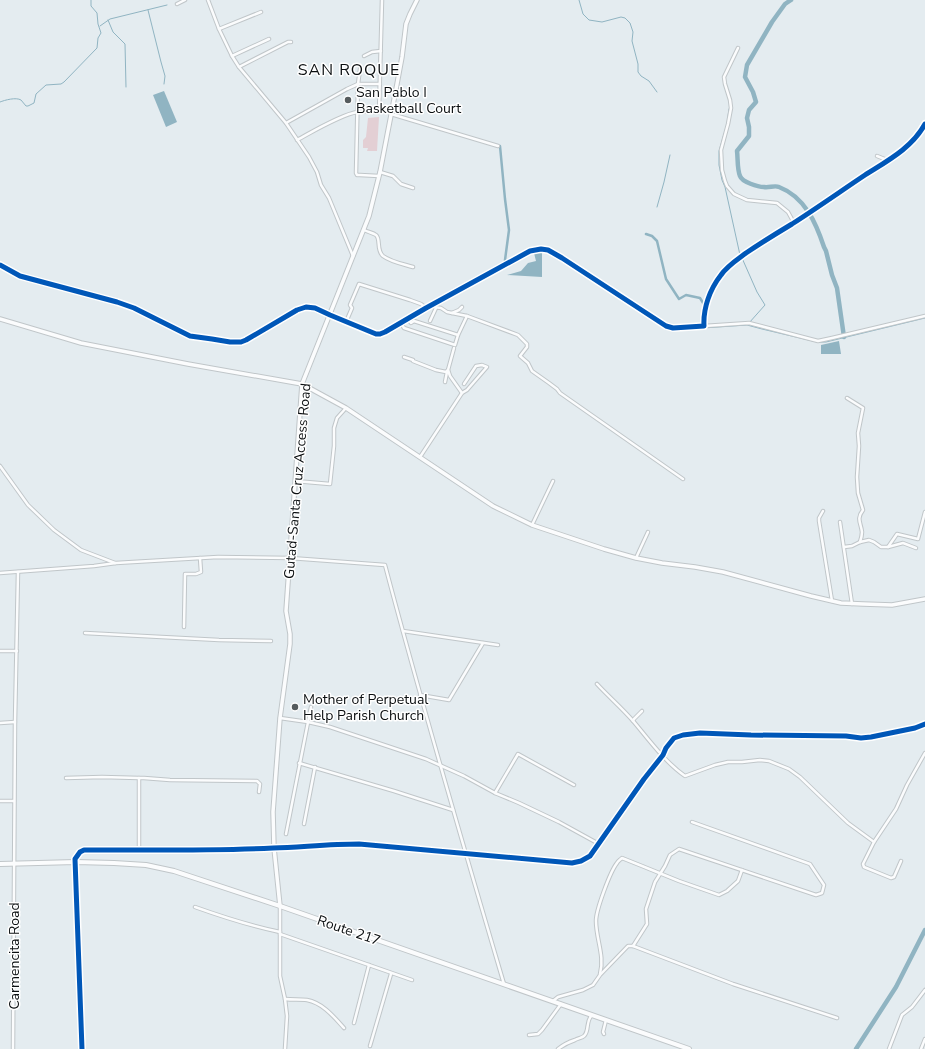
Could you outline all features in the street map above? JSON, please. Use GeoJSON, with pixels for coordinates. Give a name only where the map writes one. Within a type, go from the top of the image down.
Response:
{"type":"FeatureCollection","features":[{"type":"Feature","properties":{"kind":"main road","name":"Route 217"},"geometry":{"type":"LineString","coordinates":[[0,864],[76,862],[114,863],[146,865],[174,871],[280,906],[689,1049]]}},
{"type":"Feature","properties":{"kind":"street"},"geometry":{"type":"LineString","coordinates":[[177,4],[185,0]]}},
{"type":"Feature","properties":{"kind":"street"},"geometry":{"type":"LineString","coordinates":[[208,0],[219,29],[232,56],[286,123],[309,157],[317,172],[321,185],[329,198],[353,256]]}},
{"type":"Feature","properties":{"kind":"street"},"geometry":{"type":"LineString","coordinates":[[297,140],[349,114],[358,112],[379,112],[382,0]]}},
{"type":"Feature","properties":{"kind":"street","name":"Gutad-Santa Cruz Access Road"},"geometry":{"type":"LineString","coordinates":[[280,906],[274,848],[273,812],[280,718],[290,644],[286,610],[302,384],[369,216],[379,174],[402,57],[406,24],[417,0]]}},
{"type":"Feature","properties":{"kind":"street"},"geometry":{"type":"LineString","coordinates":[[219,29],[261,12]]}},
{"type":"Feature","properties":{"kind":"street"},"geometry":{"type":"LineString","coordinates":[[232,56],[269,39]]}},
{"type":"Feature","properties":{"kind":"street"},"geometry":{"type":"LineString","coordinates":[[240,67],[288,42],[291,42]]}},
{"type":"Feature","properties":{"kind":"street"},"geometry":{"type":"LineString","coordinates":[[738,48],[724,77],[731,108],[721,150],[722,170],[725,181],[727,186],[734,194],[747,200],[777,203],[788,212],[794,223]]}},
{"type":"Feature","properties":{"kind":"street"},"geometry":{"type":"LineString","coordinates":[[364,56],[372,52],[381,51]]}},
{"type":"Feature","properties":{"kind":"street"},"geometry":{"type":"LineString","coordinates":[[360,70],[358,84],[356,173],[357,175],[379,174],[393,176],[401,184],[413,188]]}},
{"type":"Feature","properties":{"kind":"street"},"geometry":{"type":"LineString","coordinates":[[286,123],[358,84],[380,84]]}},
{"type":"Feature","properties":{"kind":"street"},"geometry":{"type":"LineString","coordinates":[[391,114],[498,146]]}},
{"type":"Feature","properties":{"kind":"street"},"geometry":{"type":"LineString","coordinates":[[704,326],[706,303],[713,288],[722,273],[734,262],[910,145],[925,124]]}},
{"type":"Feature","properties":{"kind":"street"},"geometry":{"type":"LineString","coordinates":[[877,156],[887,161]]}},
{"type":"Feature","properties":{"kind":"street"},"geometry":{"type":"LineString","coordinates":[[364,230],[377,237],[382,255],[393,261],[413,267]]}},
{"type":"Feature","properties":{"kind":"street"},"geometry":{"type":"LineString","coordinates":[[0,265],[20,276],[134,308],[190,336],[230,342],[246,340],[297,310],[306,307],[315,308],[370,332],[380,334],[401,324],[426,308],[530,251],[541,249],[548,250],[562,258],[666,326],[673,328],[749,323],[818,341],[925,316]]}},
{"type":"Feature","properties":{"kind":"street"},"geometry":{"type":"LineString","coordinates":[[346,322],[352,308],[350,305],[359,284],[410,300],[421,304],[426,308]]}},
{"type":"Feature","properties":{"kind":"street"},"geometry":{"type":"LineString","coordinates":[[432,305],[447,312],[467,316],[518,335],[527,344],[527,347],[520,356],[528,363],[532,371],[557,389],[560,393],[683,479]]}},
{"type":"Feature","properties":{"kind":"street"},"geometry":{"type":"LineString","coordinates":[[452,313],[462,307]]}},
{"type":"Feature","properties":{"kind":"street"},"geometry":{"type":"LineString","coordinates":[[430,321],[436,308]]}},
{"type":"Feature","properties":{"kind":"street"},"geometry":{"type":"LineString","coordinates":[[401,324],[404,328],[455,345],[467,316]]}},
{"type":"Feature","properties":{"kind":"street"},"geometry":{"type":"LineString","coordinates":[[0,319],[80,342],[188,364],[302,384],[346,408],[493,506],[532,525],[604,549],[636,558],[723,572],[832,601],[852,604],[892,605],[925,599]]}},
{"type":"Feature","properties":{"kind":"street"},"geometry":{"type":"LineString","coordinates":[[408,319],[411,322],[414,321],[458,335]]}},
{"type":"Feature","properties":{"kind":"street"},"geometry":{"type":"LineString","coordinates":[[445,382],[454,348]]}},
{"type":"Feature","properties":{"kind":"street"},"geometry":{"type":"LineString","coordinates":[[404,358],[413,360],[436,370],[446,372],[448,370]]}},
{"type":"Feature","properties":{"kind":"street"},"geometry":{"type":"LineString","coordinates":[[420,457],[462,393],[480,377],[487,367],[482,365],[476,366],[464,384]]}},
{"type":"Feature","properties":{"kind":"street"},"geometry":{"type":"LineString","coordinates":[[448,370],[450,376],[462,393]]}},
{"type":"Feature","properties":{"kind":"street"},"geometry":{"type":"LineString","coordinates":[[847,398],[862,408],[858,433],[859,446],[857,471],[858,493],[863,510],[859,518],[862,534],[860,542]]}},
{"type":"Feature","properties":{"kind":"street"},"geometry":{"type":"LineString","coordinates":[[295,481],[330,484],[334,446],[334,428],[337,418],[346,408]]}},
{"type":"Feature","properties":{"kind":"street"},"geometry":{"type":"LineString","coordinates":[[0,466],[28,504],[54,530],[81,550],[116,563]]}},
{"type":"Feature","properties":{"kind":"street"},"geometry":{"type":"LineString","coordinates":[[532,525],[553,481]]}},
{"type":"Feature","properties":{"kind":"street"},"geometry":{"type":"LineString","coordinates":[[823,510],[819,521],[832,601]]}},
{"type":"Feature","properties":{"kind":"street"},"geometry":{"type":"LineString","coordinates":[[888,547],[897,534],[918,539],[925,512]]}},
{"type":"Feature","properties":{"kind":"street"},"geometry":{"type":"LineString","coordinates":[[840,522],[852,604]]}},
{"type":"Feature","properties":{"kind":"street"},"geometry":{"type":"LineString","coordinates":[[636,558],[648,532]]}},
{"type":"Feature","properties":{"kind":"street"},"geometry":{"type":"LineString","coordinates":[[844,547],[852,546],[860,542],[872,541],[882,547],[902,543],[916,548]]}},
{"type":"Feature","properties":{"kind":"street"},"geometry":{"type":"LineString","coordinates":[[184,627],[185,574],[196,574],[201,572],[200,558]]}},
{"type":"Feature","properties":{"kind":"street"},"geometry":{"type":"LineString","coordinates":[[0,573],[116,563],[200,558],[290,558],[385,565],[402,632],[465,854],[504,984]]}},
{"type":"Feature","properties":{"kind":"street","name":"Carmencita Road"},"geometry":{"type":"LineString","coordinates":[[13,1049],[14,801],[18,572]]}},
{"type":"Feature","properties":{"kind":"street"},"geometry":{"type":"LineString","coordinates":[[402,632],[498,645]]}},
{"type":"Feature","properties":{"kind":"street"},"geometry":{"type":"LineString","coordinates":[[85,633],[219,640],[271,641]]}},
{"type":"Feature","properties":{"kind":"street"},"geometry":{"type":"LineString","coordinates":[[420,695],[448,700],[484,643]]}},
{"type":"Feature","properties":{"kind":"street"},"geometry":{"type":"LineString","coordinates":[[0,651],[17,651]]}},
{"type":"Feature","properties":{"kind":"street"},"geometry":{"type":"LineString","coordinates":[[597,684],[633,721],[678,772],[685,776],[728,762],[760,760],[769,761],[789,769],[800,777],[848,823],[874,842]]}},
{"type":"Feature","properties":{"kind":"street"},"geometry":{"type":"LineString","coordinates":[[286,834],[311,707]]}},
{"type":"Feature","properties":{"kind":"street"},"geometry":{"type":"LineString","coordinates":[[633,721],[642,711]]}},
{"type":"Feature","properties":{"kind":"street"},"geometry":{"type":"LineString","coordinates":[[280,718],[308,722],[345,732],[426,759],[559,822],[599,844]]}},
{"type":"Feature","properties":{"kind":"street"},"geometry":{"type":"LineString","coordinates":[[0,723],[15,722]]}},
{"type":"Feature","properties":{"kind":"street"},"geometry":{"type":"LineString","coordinates":[[82,1049],[75,859],[80,852],[84,850],[206,850],[359,844],[572,863],[581,861],[590,856],[663,755],[666,748],[674,738],[683,734],[700,733],[846,736],[861,738],[886,735],[925,724]]}},
{"type":"Feature","properties":{"kind":"street"},"geometry":{"type":"LineString","coordinates":[[901,861],[894,877],[891,878],[864,867],[863,864],[874,842],[896,808],[925,753]]}},
{"type":"Feature","properties":{"kind":"street"},"geometry":{"type":"LineString","coordinates":[[495,793],[518,754],[574,785]]}},
{"type":"Feature","properties":{"kind":"street"},"geometry":{"type":"LineString","coordinates":[[299,763],[453,810]]}},
{"type":"Feature","properties":{"kind":"street"},"geometry":{"type":"LineString","coordinates":[[304,824],[315,767]]}},
{"type":"Feature","properties":{"kind":"street"},"geometry":{"type":"LineString","coordinates":[[66,778],[102,777],[170,780],[256,781],[260,784],[259,792]]}},
{"type":"Feature","properties":{"kind":"street"},"geometry":{"type":"LineString","coordinates":[[139,778],[139,850]]}},
{"type":"Feature","properties":{"kind":"street"},"geometry":{"type":"LineString","coordinates":[[0,801],[14,801]]}},
{"type":"Feature","properties":{"kind":"street"},"geometry":{"type":"LineString","coordinates":[[633,946],[647,924],[646,909],[654,882],[665,866],[670,855],[680,849],[816,896],[822,893],[824,885],[810,864],[692,822]]}},
{"type":"Feature","properties":{"kind":"street"},"geometry":{"type":"LineString","coordinates":[[603,970],[596,921],[600,900],[609,878],[617,863],[622,858],[680,882],[719,895],[727,891],[738,881],[742,870]]}},
{"type":"Feature","properties":{"kind":"street"},"geometry":{"type":"LineString","coordinates":[[280,906],[280,976],[287,1016],[285,1049]]}},
{"type":"Feature","properties":{"kind":"street"},"geometry":{"type":"LineString","coordinates":[[194,907],[280,933],[391,974],[412,980]]}},
{"type":"Feature","properties":{"kind":"street"},"geometry":{"type":"LineString","coordinates":[[552,1001],[558,997],[583,990],[593,985],[603,970],[628,946],[633,946],[733,984],[837,1018]]}},
{"type":"Feature","properties":{"kind":"street"},"geometry":{"type":"LineString","coordinates":[[354,1023],[369,965]]}},
{"type":"Feature","properties":{"kind":"street"},"geometry":{"type":"LineString","coordinates":[[370,1046],[391,974]]}},
{"type":"Feature","properties":{"kind":"street"},"geometry":{"type":"LineString","coordinates":[[889,1049],[902,1015],[912,1007],[925,990]]}},
{"type":"Feature","properties":{"kind":"street"},"geometry":{"type":"LineString","coordinates":[[285,999],[310,1000],[328,1011],[344,1028]]}},
{"type":"Feature","properties":{"kind":"street"},"geometry":{"type":"LineString","coordinates":[[529,1035],[538,1034],[561,1004]]}},
{"type":"Feature","properties":{"kind":"street"},"geometry":{"type":"LineString","coordinates":[[558,1049],[571,1041],[584,1036],[587,1022],[592,1015]]}},
{"type":"Feature","properties":{"kind":"street"},"geometry":{"type":"LineString","coordinates":[[604,1034],[603,1032],[606,1020]]}},
{"type":"Feature","properties":{"kind":"street"},"geometry":{"type":"LineString","coordinates":[[921,1049],[925,1039]]}},
{"type":"Feature","properties":{"kind":"shaded area"},"geometry":{"type":"Polygon","coordinates":[[[379,117],[377,151],[367,151],[368,148],[363,148],[363,140],[366,137],[368,118],[379,117]]]}},
{"type":"Feature","properties":{"kind":"water"},"geometry":{"type":"Polygon","coordinates":[[[164,91],[177,122],[166,127],[153,95],[164,91]]]}},
{"type":"Feature","properties":{"kind":"water"},"geometry":{"type":"Polygon","coordinates":[[[542,251],[542,277],[507,275],[521,271],[528,263],[536,261],[534,253],[542,251]]]}},
{"type":"Feature","properties":{"kind":"water"},"geometry":{"type":"Polygon","coordinates":[[[839,341],[841,354],[821,354],[821,345],[839,341]]]}},
{"type":"Feature","properties":{"kind":"waterway"},"geometry":{"type":"LineString","coordinates":[[0,102],[16,99],[21,100],[26,106],[34,103],[36,94],[46,85],[61,84],[64,82],[97,48],[98,38],[101,33],[97,13],[91,6],[91,0]]}},
{"type":"Feature","properties":{"kind":"waterway"},"geometry":{"type":"LineString","coordinates":[[579,0],[583,14],[589,20],[602,22],[621,17],[625,18],[630,23],[633,32],[632,41],[638,64],[638,72],[649,81],[657,92]]}},
{"type":"Feature","properties":{"kind":"waterway"},"geometry":{"type":"LineString","coordinates":[[791,0],[785,4],[772,22],[747,65],[745,77],[753,92],[756,102],[749,110],[747,118],[749,136],[737,151],[738,170],[741,178],[750,184],[761,187],[777,186],[788,191],[803,204],[813,220],[826,251],[837,288],[844,337]]}},
{"type":"Feature","properties":{"kind":"waterway"},"geometry":{"type":"LineString","coordinates":[[100,26],[110,19],[167,5]]}},
{"type":"Feature","properties":{"kind":"waterway"},"geometry":{"type":"LineString","coordinates":[[148,10],[165,76],[164,84]]}},
{"type":"Feature","properties":{"kind":"waterway"},"geometry":{"type":"LineString","coordinates":[[108,20],[113,32],[125,44],[126,87]]}},
{"type":"Feature","properties":{"kind":"waterway"},"geometry":{"type":"LineString","coordinates":[[729,109],[727,124],[719,151],[719,165],[740,255]]}},
{"type":"Feature","properties":{"kind":"waterway"},"geometry":{"type":"LineString","coordinates":[[500,146],[509,230],[505,260],[506,263],[512,260],[513,263]]}},
{"type":"Feature","properties":{"kind":"waterway"},"geometry":{"type":"LineString","coordinates":[[657,207],[670,155]]}},
{"type":"Feature","properties":{"kind":"waterway"},"geometry":{"type":"LineString","coordinates":[[646,234],[652,236],[657,241],[666,279],[679,299],[686,295],[700,298],[705,306]]}},
{"type":"Feature","properties":{"kind":"waterway"},"geometry":{"type":"LineString","coordinates":[[434,306],[530,254],[542,251],[559,258],[666,327],[674,330],[747,325],[817,342],[826,342],[925,318]]}},
{"type":"Feature","properties":{"kind":"waterway"},"geometry":{"type":"LineString","coordinates":[[742,258],[757,292],[765,305],[749,323]]}},
{"type":"Feature","properties":{"kind":"waterway"},"geometry":{"type":"LineString","coordinates":[[0,267],[17,276]]}},
{"type":"Feature","properties":{"kind":"waterway"},"geometry":{"type":"LineString","coordinates":[[84,294],[129,309],[192,339],[231,345],[244,343],[300,311],[310,309],[328,317]]}},
{"type":"Feature","properties":{"kind":"waterway"},"geometry":{"type":"LineString","coordinates":[[411,319],[432,307]]}},
{"type":"Feature","properties":{"kind":"waterway"},"geometry":{"type":"LineString","coordinates":[[331,318],[376,335],[386,334],[401,325]]}},
{"type":"Feature","properties":{"kind":"waterway"},"geometry":{"type":"LineString","coordinates":[[403,324],[408,321]]}},
{"type":"Feature","properties":{"kind":"waterway"},"geometry":{"type":"LineString","coordinates":[[856,1049],[896,987],[925,930]]}},
{"type":"Feature","properties":{"kind":"cycle path"},"geometry":{"type":"LineString","coordinates":[[0,265],[20,276],[134,308],[190,336],[230,342],[241,342],[297,310],[306,307],[315,308],[376,334],[380,334],[530,251],[541,249],[548,250],[562,258],[666,326],[673,328],[704,326],[706,306],[711,293],[717,280],[729,266],[746,253],[890,159],[906,147],[920,133],[925,124]]}},
{"type":"Feature","properties":{"kind":"cycle path"},"geometry":{"type":"LineString","coordinates":[[82,1049],[75,859],[80,852],[84,850],[226,850],[359,844],[572,863],[581,861],[590,856],[674,738],[683,735],[700,733],[846,736],[861,738],[915,728],[925,724]]}},
{"type":"Feature","properties":{"kind":"place","name":"San Pablo I Basketball Court"},"geometry":{"type":"Point","coordinates":[348,100]}},
{"type":"Feature","properties":{"kind":"place","name":"Mother of Perpetual Help Parish Church"},"geometry":{"type":"Point","coordinates":[295,707]}},
{"type":"Feature","properties":{"kind":"district","name":"SAN ROQUE"},"geometry":{"type":"Point","coordinates":[349,69]}}]}
